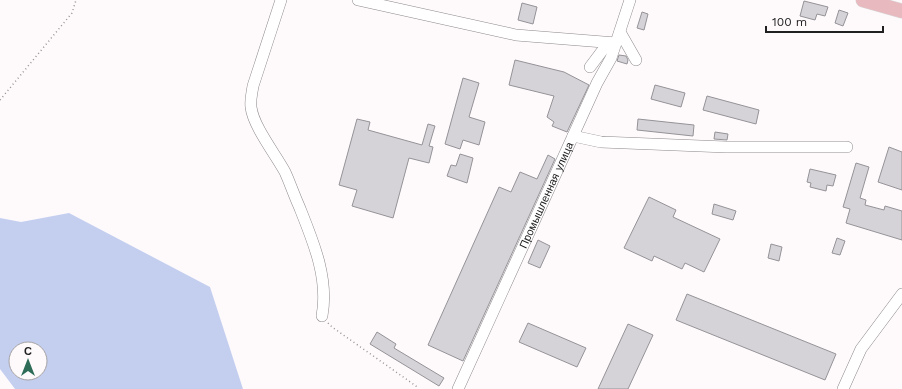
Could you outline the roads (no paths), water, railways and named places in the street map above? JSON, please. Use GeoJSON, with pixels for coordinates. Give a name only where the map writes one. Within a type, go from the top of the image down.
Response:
{"type":"FeatureCollection","features":[{"type":"Feature","properties":{"kind":"main road"},"geometry":{"type":"LineString","coordinates":[[865,0],[902,11]]}},
{"type":"Feature","properties":{"kind":"street"},"geometry":{"type":"LineString","coordinates":[[281,0],[253,86],[251,108],[255,121],[285,173],[312,239],[321,270],[324,302],[322,316]]}},
{"type":"Feature","properties":{"kind":"street"},"geometry":{"type":"LineString","coordinates":[[358,0],[482,31],[612,43]]}},
{"type":"Feature","properties":{"kind":"street","name":"Промышленная улица"},"geometry":{"type":"LineString","coordinates":[[458,389],[597,84],[611,58],[612,43],[620,32],[630,0]]}},
{"type":"Feature","properties":{"kind":"street"},"geometry":{"type":"LineString","coordinates":[[620,32],[636,60]]}},
{"type":"Feature","properties":{"kind":"street"},"geometry":{"type":"LineString","coordinates":[[590,66],[612,43]]}},
{"type":"Feature","properties":{"kind":"street"},"geometry":{"type":"LineString","coordinates":[[573,136],[601,142],[726,147],[847,147]]}},
{"type":"Feature","properties":{"kind":"street"},"geometry":{"type":"LineString","coordinates":[[843,389],[864,351],[902,294]]}},
{"type":"Feature","properties":{"kind":"water"},"geometry":{"type":"Polygon","coordinates":[[[69,213],[210,287],[243,389],[15,389],[9,381],[48,381],[48,341],[8,341],[8,380],[0,369],[0,218],[21,222],[69,213]]]}}]}
